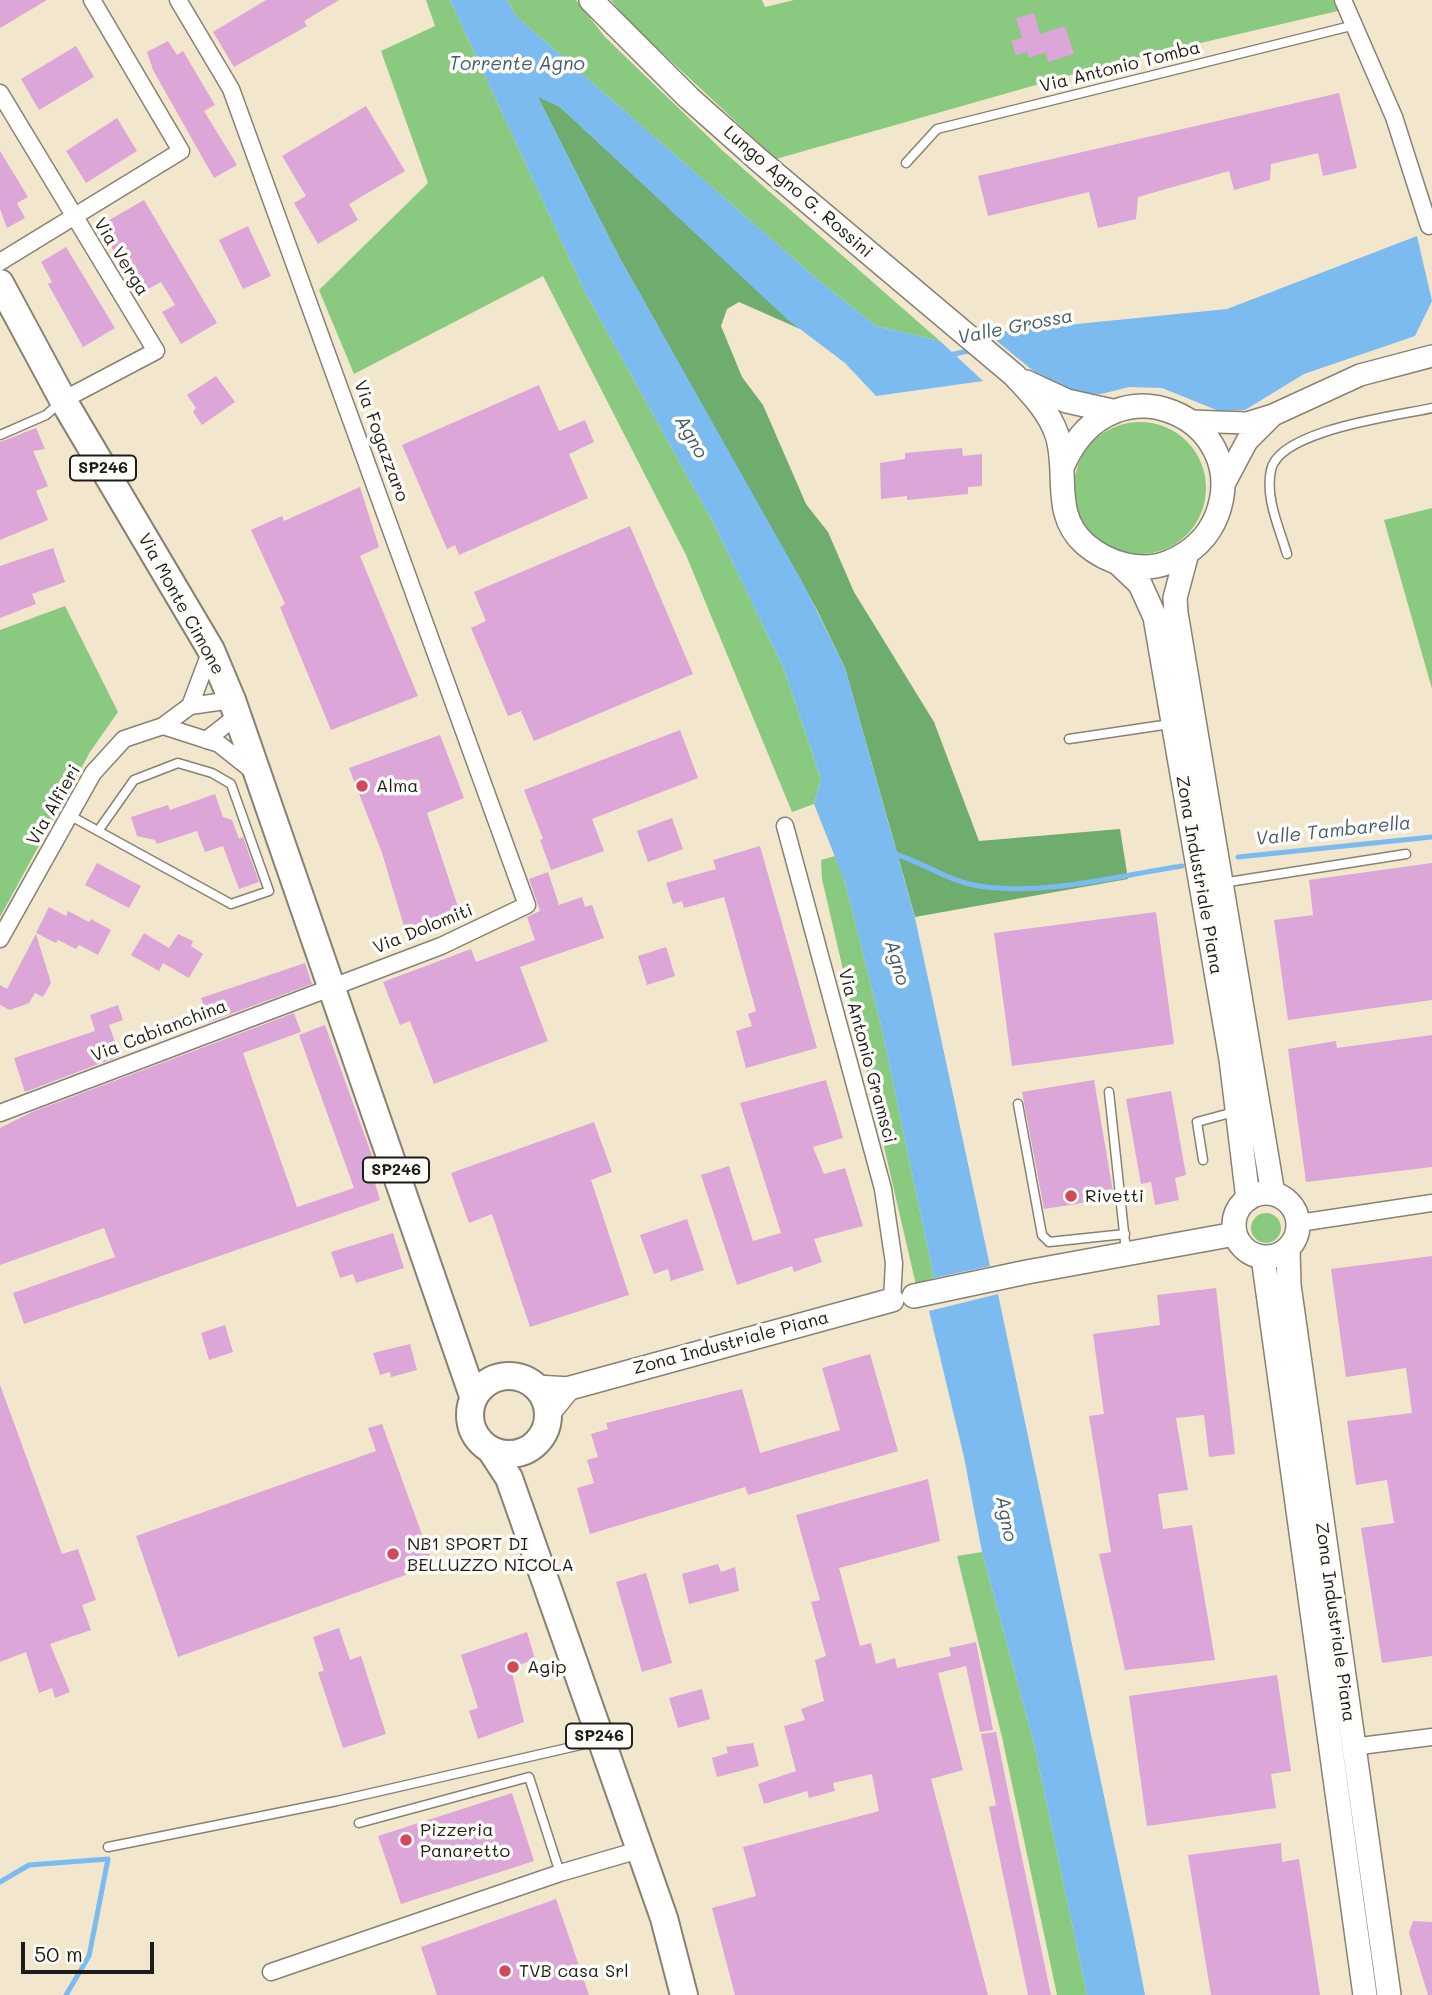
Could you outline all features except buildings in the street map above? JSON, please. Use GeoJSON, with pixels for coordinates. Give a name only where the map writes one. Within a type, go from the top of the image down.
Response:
{"type":"FeatureCollection","features":[{"type":"Feature","properties":{"kind":"main road","name":"Lungo Agno G. Rossini"},"geometry":{"type":"LineString","coordinates":[[591,0],[699,107],[1014,375]]}},
{"type":"Feature","properties":{"kind":"main road","name":"Via Monte Cimone"},"geometry":{"type":"LineString","coordinates":[[0,283],[64,400],[211,650],[235,708],[332,985]]}},
{"type":"Feature","properties":{"kind":"main road"},"geometry":{"type":"LineString","coordinates":[[1014,375],[1067,401],[1112,411]]}},
{"type":"Feature","properties":{"kind":"main road"},"geometry":{"type":"LineString","coordinates":[[1014,375],[1050,419],[1064,463]]}},
{"type":"Feature","properties":{"kind":"main road","name":"Zona Industriale Piana"},"geometry":{"type":"LineString","coordinates":[[1119,564],[1142,567],[1166,564],[1187,553],[1202,540],[1213,524],[1220,505],[1223,486],[1213,449],[1189,421],[1172,411],[1152,406],[1132,406],[1112,411],[1091,423],[1074,441],[1064,463],[1061,495],[1070,525],[1091,549],[1119,564],[1140,584],[1150,601],[1173,723],[1237,1112],[1248,1199],[1236,1216],[1235,1234]]}},
{"type":"Feature","properties":{"kind":"main road","name":"Zona Industriale Piana"},"geometry":{"type":"LineString","coordinates":[[1187,553],[1175,598],[1176,613],[1273,1194]]}},
{"type":"Feature","properties":{"kind":"main road","name":"SP246"},"geometry":{"type":"LineString","coordinates":[[332,985],[460,1355]]}},
{"type":"Feature","properties":{"kind":"main road"},"geometry":{"type":"LineString","coordinates":[[1248,1199],[1273,1194],[1292,1205],[1299,1223]]}},
{"type":"Feature","properties":{"kind":"main road","name":"Zona Industriale Piana"},"geometry":{"type":"LineString","coordinates":[[1299,1223],[1298,1234],[1288,1249],[1289,1285],[1389,1995]]}},
{"type":"Feature","properties":{"kind":"main road"},"geometry":{"type":"LineString","coordinates":[[1126,1244],[1235,1234],[1247,1251],[1262,1257],[1272,1257],[1288,1249]]}},
{"type":"Feature","properties":{"kind":"main road","name":"Zona Industriale Piana"},"geometry":{"type":"LineString","coordinates":[[570,1388],[903,1298],[1027,1272],[1126,1244]]}},
{"type":"Feature","properties":{"kind":"main road","name":"Zona Industriale Piana"},"geometry":{"type":"LineString","coordinates":[[1262,1257],[1365,1995]]}},
{"type":"Feature","properties":{"kind":"main road"},"geometry":{"type":"LineString","coordinates":[[460,1355],[494,1378]]}},
{"type":"Feature","properties":{"kind":"main road"},"geometry":{"type":"LineString","coordinates":[[460,1355],[473,1396],[469,1416],[471,1426],[481,1443],[490,1449],[508,1454],[527,1450]]}},
{"type":"Feature","properties":{"kind":"main road"},"geometry":{"type":"LineString","coordinates":[[473,1396],[494,1378],[516,1376],[536,1386],[547,1404],[548,1415],[542,1435],[527,1450],[509,1478],[490,1449]]}},
{"type":"Feature","properties":{"kind":"main road","name":"SP246"},"geometry":{"type":"LineString","coordinates":[[509,1478],[664,1919],[684,1995]]}},
{"type":"Feature","properties":{"kind":"street"},"geometry":{"type":"LineString","coordinates":[[0,262],[181,150],[92,0]]}},
{"type":"Feature","properties":{"kind":"street","name":"Via Fogazzaro"},"geometry":{"type":"LineString","coordinates":[[178,0],[231,89],[527,905]]}},
{"type":"Feature","properties":{"kind":"street"},"geometry":{"type":"LineString","coordinates":[[1343,0],[1394,117],[1431,230]]}},
{"type":"Feature","properties":{"kind":"street","name":"Via Verga"},"geometry":{"type":"LineString","coordinates":[[0,93],[156,351],[64,400]]}},
{"type":"Feature","properties":{"kind":"street"},"geometry":{"type":"LineString","coordinates":[[1189,421],[1247,423],[1273,415],[1360,375],[1432,356]]}},
{"type":"Feature","properties":{"kind":"street"},"geometry":{"type":"LineString","coordinates":[[1223,486],[1247,441],[1273,415]]}},
{"type":"Feature","properties":{"kind":"street"},"geometry":{"type":"LineString","coordinates":[[211,650],[190,706],[235,708]]}},
{"type":"Feature","properties":{"kind":"street","name":"Via Alfieri"},"geometry":{"type":"LineString","coordinates":[[0,939],[93,773],[124,739],[163,726],[190,706]]}},
{"type":"Feature","properties":{"kind":"street"},"geometry":{"type":"LineString","coordinates":[[206,740],[235,708]]}},
{"type":"Feature","properties":{"kind":"street"},"geometry":{"type":"LineString","coordinates":[[163,726],[219,744],[248,765],[261,780]]}},
{"type":"Feature","properties":{"kind":"street","name":"Via Antonio Gramsci"},"geometry":{"type":"LineString","coordinates":[[785,826],[883,1189],[894,1263],[903,1298]]}},
{"type":"Feature","properties":{"kind":"street","name":"Via Dolomiti"},"geometry":{"type":"LineString","coordinates":[[332,985],[441,946],[527,905]]}},
{"type":"Feature","properties":{"kind":"street","name":"Via Cabianchina"},"geometry":{"type":"LineString","coordinates":[[0,1113],[332,985]]}},
{"type":"Feature","properties":{"kind":"street"},"geometry":{"type":"LineString","coordinates":[[1299,1223],[1432,1203]]}},
{"type":"Feature","properties":{"kind":"street"},"geometry":{"type":"LineString","coordinates":[[536,1386],[570,1388]]}},
{"type":"Feature","properties":{"kind":"street"},"geometry":{"type":"LineString","coordinates":[[548,1415],[570,1388]]}},
{"type":"Feature","properties":{"kind":"street"},"geometry":{"type":"LineString","coordinates":[[1352,1746],[1432,1737]]}},
{"type":"Feature","properties":{"kind":"street"},"geometry":{"type":"LineString","coordinates":[[271,1972],[560,1873],[639,1850]]}},
{"type":"Feature","properties":{"kind":"lane","name":"Via Antonio Tomba"},"geometry":{"type":"LineString","coordinates":[[906,163],[937,129],[1356,25]]}},
{"type":"Feature","properties":{"kind":"lane"},"geometry":{"type":"LineString","coordinates":[[0,435],[46,415],[64,400]]}},
{"type":"Feature","properties":{"kind":"lane"},"geometry":{"type":"LineString","coordinates":[[1287,554],[1269,494],[1271,467],[1282,450],[1309,436],[1432,408]]}},
{"type":"Feature","properties":{"kind":"lane"},"geometry":{"type":"LineString","coordinates":[[1069,739],[1173,723]]}},
{"type":"Feature","properties":{"kind":"lane"},"geometry":{"type":"LineString","coordinates":[[69,815],[231,904],[269,891],[231,784],[212,773],[178,764],[134,780],[99,831]]}},
{"type":"Feature","properties":{"kind":"lane"},"geometry":{"type":"LineString","coordinates":[[1220,883],[1406,854]]}},
{"type":"Feature","properties":{"kind":"lane"},"geometry":{"type":"LineString","coordinates":[[1018,1104],[1042,1235],[1049,1242],[1126,1244],[1109,1092]]}},
{"type":"Feature","properties":{"kind":"lane"},"geometry":{"type":"LineString","coordinates":[[1203,1160],[1197,1122],[1237,1112]]}},
{"type":"Feature","properties":{"kind":"lane"},"geometry":{"type":"LineString","coordinates":[[108,1847],[337,1801],[601,1740]]}},
{"type":"Feature","properties":{"kind":"lane"},"geometry":{"type":"LineString","coordinates":[[359,1823],[529,1777],[560,1873]]}},
{"type":"Feature","properties":{"kind":"green space"},"geometry":{"type":"Polygon","coordinates":[[[426,0],[450,0],[584,290],[714,524],[784,669],[821,779],[814,804],[792,812],[686,555],[543,276],[354,374],[319,290],[428,183],[381,51],[435,26],[426,0]]]}},
{"type":"Feature","properties":{"kind":"green space"},"geometry":{"type":"Polygon","coordinates":[[[507,0],[576,0],[605,37],[723,151],[940,341],[876,326],[817,279],[516,16],[507,0]]]}},
{"type":"Feature","properties":{"kind":"green space"},"geometry":{"type":"Polygon","coordinates":[[[611,0],[762,0],[765,7],[794,0],[1335,0],[1342,10],[1106,65],[776,159],[626,19],[611,0]]]}},
{"type":"Feature","properties":{"kind":"green space"},"geometry":{"type":"Polygon","coordinates":[[[537,96],[559,106],[800,329],[739,302],[727,309],[721,326],[742,377],[763,405],[806,504],[828,532],[854,592],[934,722],[979,841],[1120,829],[1128,879],[915,917],[845,668],[817,610],[618,255],[537,96]]]}},
{"type":"Feature","properties":{"kind":"green space"},"geometry":{"type":"Polygon","coordinates":[[[1140,422],[1165,427],[1186,442],[1201,463],[1206,488],[1201,513],[1186,534],[1165,549],[1140,554],[1115,549],[1094,534],[1079,513],[1074,488],[1079,463],[1094,442],[1115,427],[1140,422]]]}},
{"type":"Feature","properties":{"kind":"green space"},"geometry":{"type":"Polygon","coordinates":[[[1432,508],[1432,689],[1384,520],[1432,508]]]}},
{"type":"Feature","properties":{"kind":"green space"},"geometry":{"type":"Polygon","coordinates":[[[65,606],[118,712],[90,752],[0,917],[0,630],[65,606]]]}},
{"type":"Feature","properties":{"kind":"green space"},"geometry":{"type":"Polygon","coordinates":[[[835,856],[845,882],[881,1025],[934,1278],[916,1285],[822,879],[821,860],[835,856]]]}},
{"type":"Feature","properties":{"kind":"green space"},"geometry":{"type":"Polygon","coordinates":[[[1266,1213],[1272,1214],[1280,1222],[1280,1234],[1272,1242],[1266,1243],[1260,1242],[1252,1234],[1251,1228],[1252,1222],[1260,1214],[1266,1213]]]}},
{"type":"Feature","properties":{"kind":"green space"},"geometry":{"type":"Polygon","coordinates":[[[982,1552],[1034,1743],[1087,1995],[1057,1995],[1002,1737],[957,1556],[982,1552]]]}},
{"type":"Feature","properties":{"kind":"water","name":"Torrente Agno"},"geometry":{"type":"Polygon","coordinates":[[[450,0],[507,0],[516,16],[817,279],[876,326],[940,341],[983,381],[876,396],[845,363],[788,320],[559,106],[538,97],[618,255],[804,585],[845,668],[915,918],[990,1266],[934,1278],[881,1025],[845,882],[814,804],[821,779],[784,669],[714,524],[584,290],[450,0]]]}},
{"type":"Feature","properties":{"kind":"water"},"geometry":{"type":"Polygon","coordinates":[[[1417,236],[1432,301],[1415,336],[1304,374],[1245,410],[1219,411],[1162,388],[1129,387],[1101,394],[1073,393],[1042,378],[987,333],[1227,309],[1417,236]]]}},
{"type":"Feature","properties":{"kind":"water","name":"Agno"},"geometry":{"type":"Polygon","coordinates":[[[998,1294],[1145,1995],[1087,1995],[1034,1743],[982,1552],[964,1457],[929,1311],[998,1294]]]}},
{"type":"Feature","properties":{"kind":"waterway","name":"Valle Grossa"},"geometry":{"type":"LineString","coordinates":[[949,355],[974,350]]}},
{"type":"Feature","properties":{"kind":"waterway","name":"Valle Tambarella"},"geometry":{"type":"LineString","coordinates":[[1238,857],[1432,837]]}},
{"type":"Feature","properties":{"kind":"waterway","name":"Valle Tambarella"},"geometry":{"type":"LineString","coordinates":[[889,852],[967,883],[1004,888],[1080,884],[1182,866]]}},
{"type":"Feature","properties":{"kind":"waterway"},"geometry":{"type":"LineString","coordinates":[[0,1882],[29,1865],[108,1859],[89,1956],[66,1995]]}},
{"type":"Feature","properties":{"kind":"place","name":"Alma"},"geometry":{"type":"Point","coordinates":[362,786]}},
{"type":"Feature","properties":{"kind":"place","name":"Rivetti"},"geometry":{"type":"Point","coordinates":[1071,1196]}},
{"type":"Feature","properties":{"kind":"place","name":"NB1 SPORT DI BELLUZZO NICOLA"},"geometry":{"type":"Point","coordinates":[393,1554]}},
{"type":"Feature","properties":{"kind":"place","name":"Agip"},"geometry":{"type":"Point","coordinates":[513,1667]}},
{"type":"Feature","properties":{"kind":"place","name":"Pizzeria Panaretto"},"geometry":{"type":"Point","coordinates":[406,1840]}},
{"type":"Feature","properties":{"kind":"place","name":"TVB casa Srl"},"geometry":{"type":"Point","coordinates":[505,1971]}}]}
